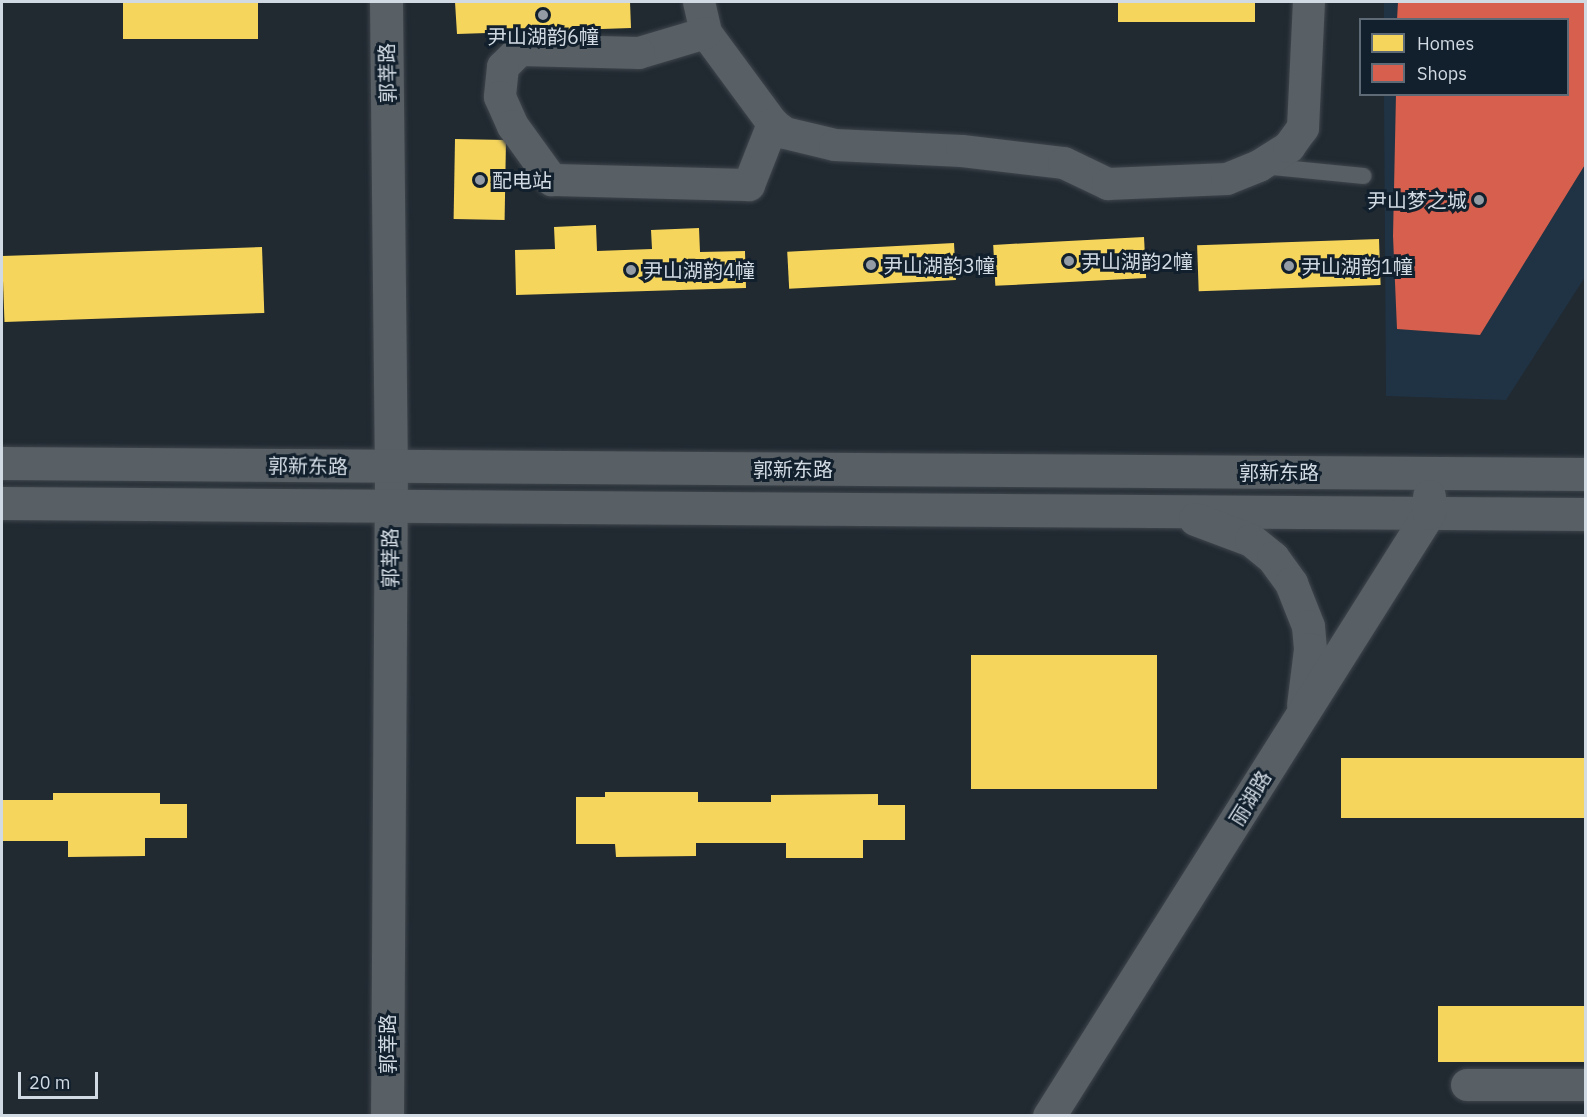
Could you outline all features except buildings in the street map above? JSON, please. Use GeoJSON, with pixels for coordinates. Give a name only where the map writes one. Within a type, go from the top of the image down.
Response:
{"type":"FeatureCollection","features":[{"type":"Feature","properties":{"kind":"main road","name":"郭莘路"},"geometry":{"type":"LineString","coordinates":[[386,2],[391,466],[387,1116]]}},
{"type":"Feature","properties":{"kind":"main road","name":"郭新东路"},"geometry":{"type":"LineString","coordinates":[[2,463],[1586,474]]}},
{"type":"Feature","properties":{"kind":"main road"},"geometry":{"type":"LineString","coordinates":[[1429,473],[1429,513]]}},
{"type":"Feature","properties":{"kind":"main road","name":"郭新东路"},"geometry":{"type":"LineString","coordinates":[[2,503],[1586,514]]}},
{"type":"Feature","properties":{"kind":"main road"},"geometry":{"type":"LineString","coordinates":[[1164,511],[1251,540],[1273,558],[1291,583],[1302,604],[1310,649],[1301,716]]}},
{"type":"Feature","properties":{"kind":"main road","name":"丽湖路"},"geometry":{"type":"LineString","coordinates":[[1049,1116],[1429,513]]}},
{"type":"Feature","properties":{"kind":"street"},"geometry":{"type":"LineString","coordinates":[[699,2],[705,33],[773,124],[785,133],[835,145],[962,151],[1064,163],[1108,184],[1227,179],[1259,166],[1289,147],[1303,128],[1309,2]]}},
{"type":"Feature","properties":{"kind":"street"},"geometry":{"type":"LineString","coordinates":[[705,33],[639,53],[519,50],[503,67],[500,97],[513,126],[552,180],[749,185],[773,124]]}},
{"type":"Feature","properties":{"kind":"street"},"geometry":{"type":"LineString","coordinates":[[1467,1085],[1586,1085]]}},
{"type":"Feature","properties":{"kind":"lane"},"geometry":{"type":"LineString","coordinates":[[1259,166],[1364,176]]}},
{"type":"Feature","properties":{"kind":"shaded area","name":"尹山梦之城"},"geometry":{"type":"Polygon","coordinates":[[[1384,2],[1585,2],[1585,277],[1506,400],[1386,396],[1384,96],[1569,96],[1569,18],[1384,18],[1384,2]]]}},
{"type":"Feature","properties":{"kind":"place","name":"尹山湖韵6幢"},"geometry":{"type":"Point","coordinates":[543,15]}},
{"type":"Feature","properties":{"kind":"place","name":"配电站"},"geometry":{"type":"Point","coordinates":[480,180]}},
{"type":"Feature","properties":{"kind":"place","name":"尹山梦之城"},"geometry":{"type":"Point","coordinates":[1479,200]}},
{"type":"Feature","properties":{"kind":"place","name":"尹山湖韵2幢"},"geometry":{"type":"Point","coordinates":[1069,261]}},
{"type":"Feature","properties":{"kind":"place","name":"尹山湖韵3幢"},"geometry":{"type":"Point","coordinates":[871,265]}},
{"type":"Feature","properties":{"kind":"place","name":"尹山湖韵1幢"},"geometry":{"type":"Point","coordinates":[1289,266]}},
{"type":"Feature","properties":{"kind":"place","name":"尹山湖韵4幢"},"geometry":{"type":"Point","coordinates":[631,270]}}]}
